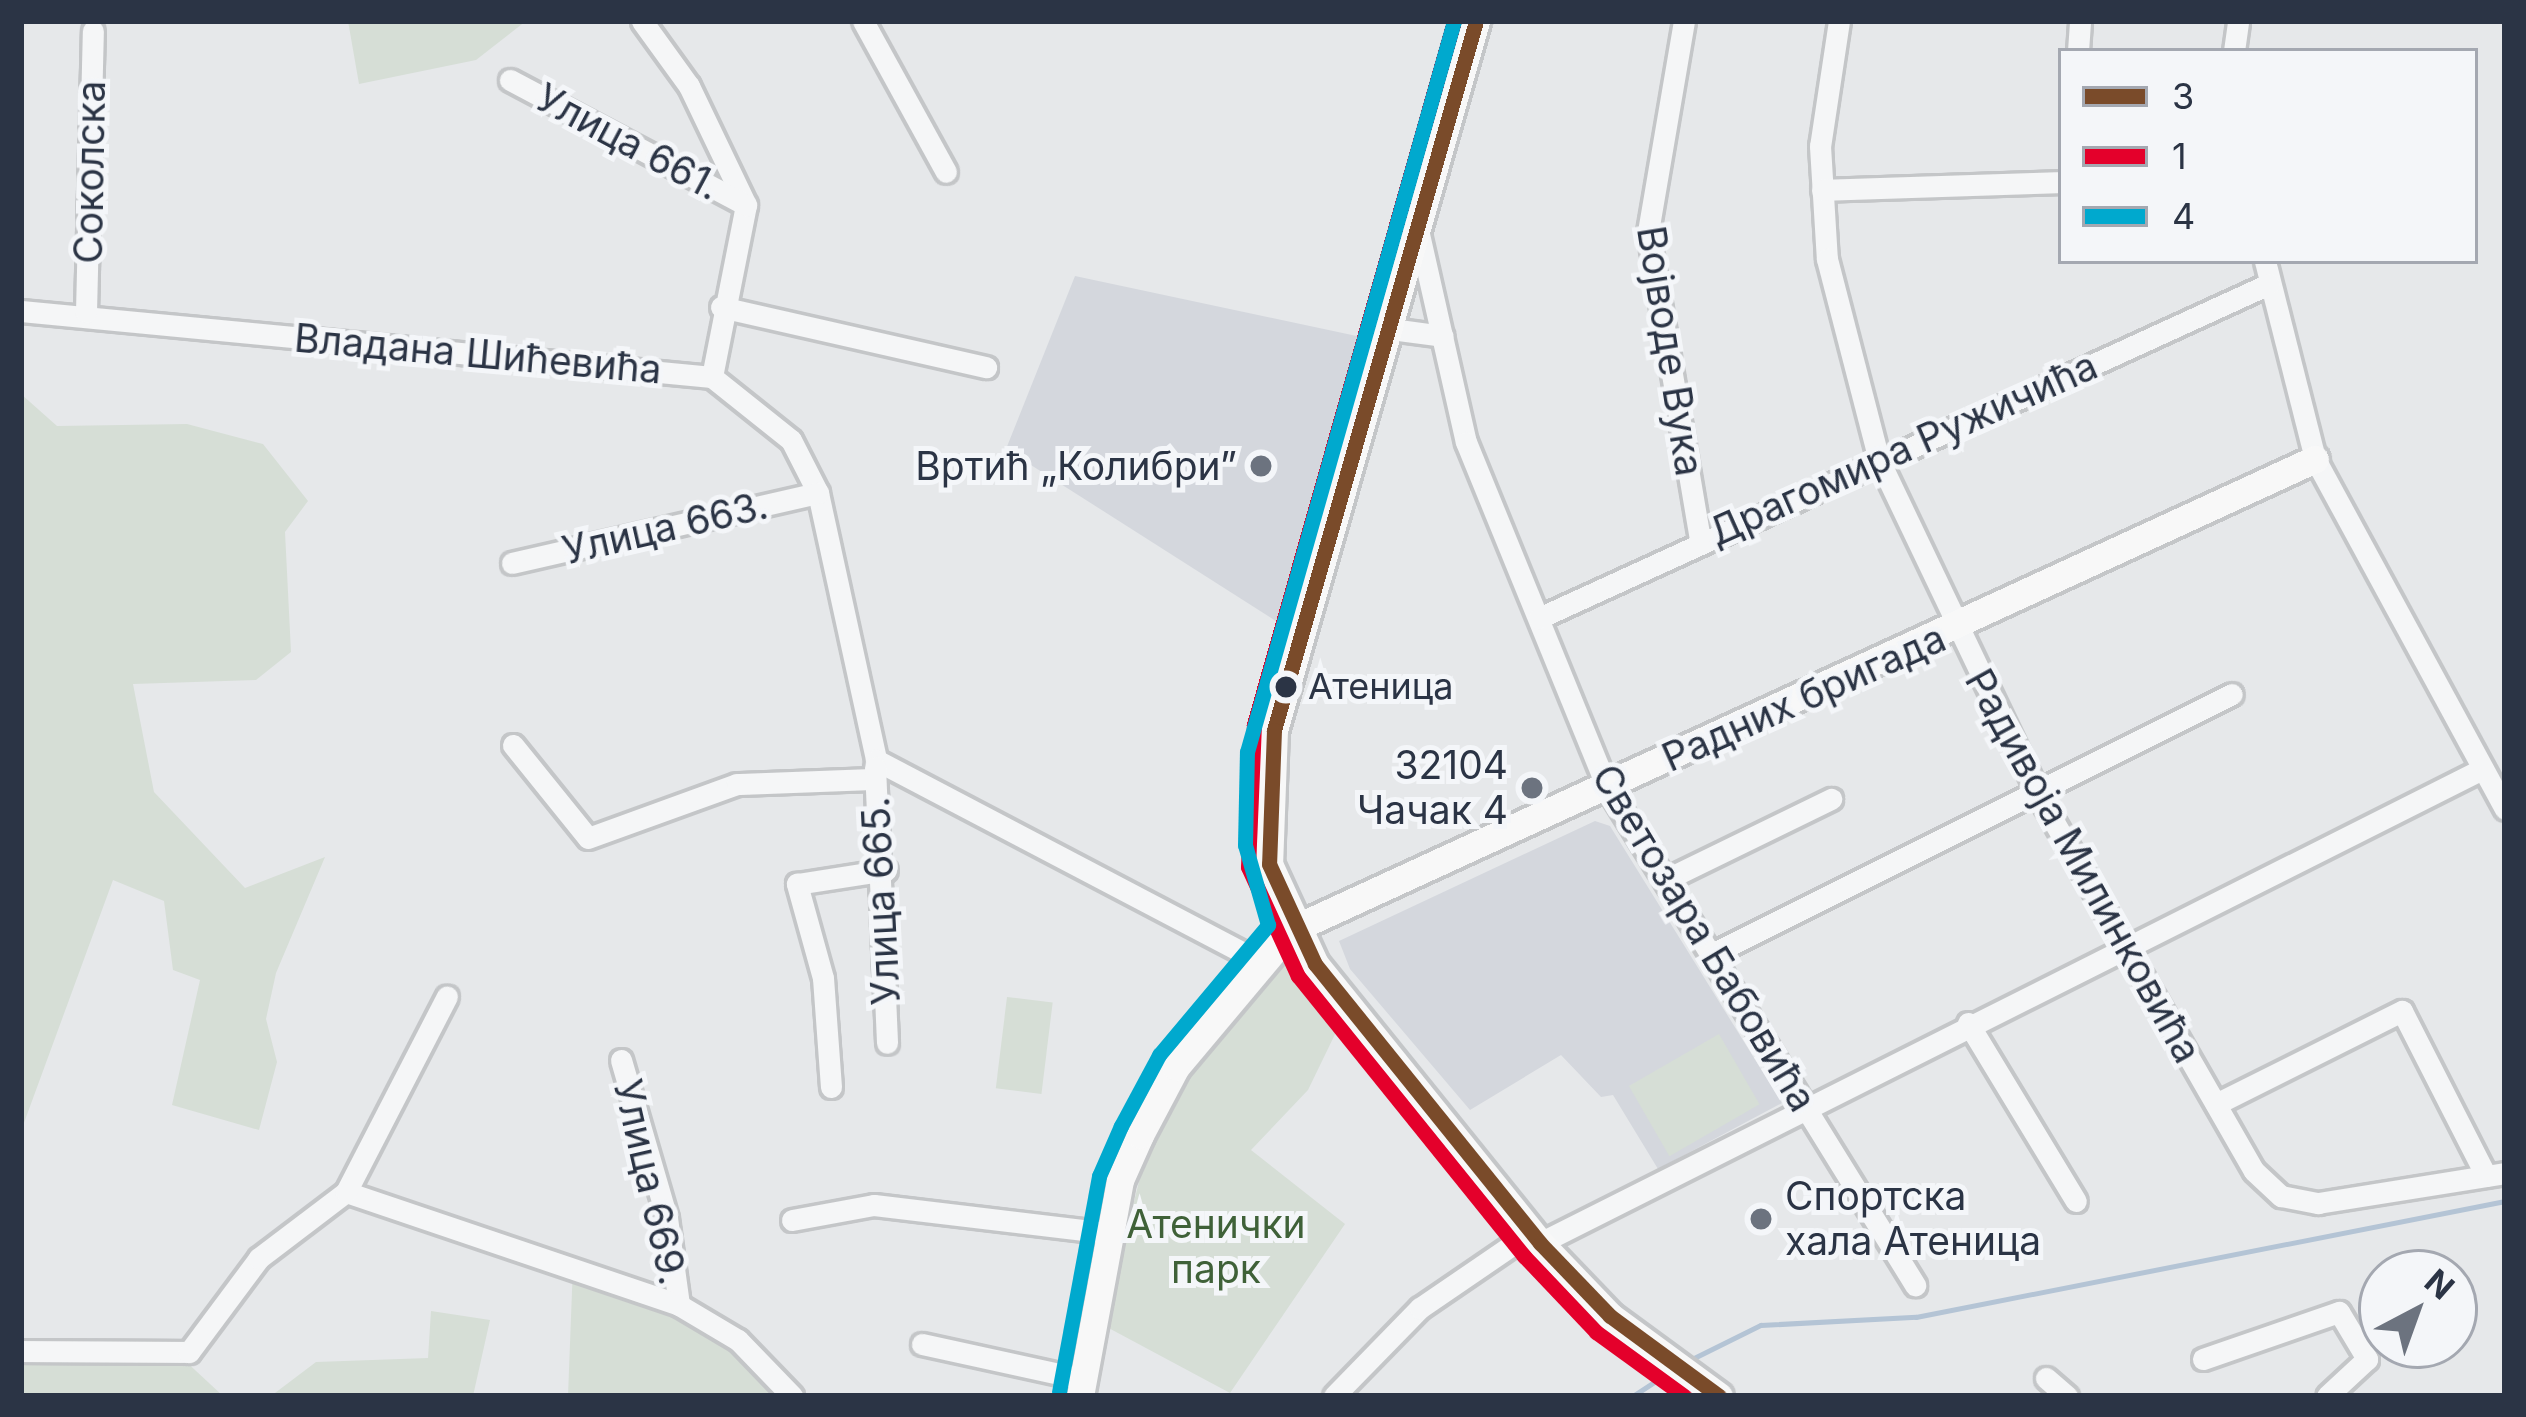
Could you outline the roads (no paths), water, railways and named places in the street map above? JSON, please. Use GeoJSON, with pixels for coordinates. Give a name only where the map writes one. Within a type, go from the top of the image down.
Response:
{"type":"FeatureCollection","features":[{"type":"Feature","properties":{"kind":"street","name":"Улица 661."},"geometry":{"type":"LineString","coordinates":[[642,21],[689,86],[746,205],[744,256],[721,307],[712,377]]}},
{"type":"Feature","properties":{"kind":"street"},"geometry":{"type":"LineString","coordinates":[[863,21],[946,172]]}},
{"type":"Feature","properties":{"kind":"street"},"geometry":{"type":"LineString","coordinates":[[1475,21],[1419,234],[1268,756],[1266,843],[1291,930],[1536,1238],[1659,1355],[1706,1391]]}},
{"type":"Feature","properties":{"kind":"street","name":"Војводе Вука"},"geometry":{"type":"LineString","coordinates":[[1684,21],[1648,232],[1700,541]]}},
{"type":"Feature","properties":{"kind":"street","name":"Радивоја Милинковића"},"geometry":{"type":"LineString","coordinates":[[1839,21],[1822,190],[1827,259],[1879,460],[1953,632],[2038,794],[2267,1187],[2296,1202],[2495,1174]]}},
{"type":"Feature","properties":{"kind":"street","name":"Соколска"},"geometry":{"type":"LineString","coordinates":[[86,313],[93,31]]}},
{"type":"Feature","properties":{"kind":"street","name":"Улица 661."},"geometry":{"type":"LineString","coordinates":[[510,80],[746,205]]}},
{"type":"Feature","properties":{"kind":"street"},"geometry":{"type":"LineString","coordinates":[[1822,190],[2058,182]]}},
{"type":"Feature","properties":{"kind":"street","name":"Светозара Бабовића"},"geometry":{"type":"LineString","coordinates":[[1419,234],[1466,442],[1607,787],[1915,1285]]}},
{"type":"Feature","properties":{"kind":"street"},"geometry":{"type":"LineString","coordinates":[[2267,272],[2314,459],[2505,809]]}},
{"type":"Feature","properties":{"kind":"street","name":"Драгомира Ружичића"},"geometry":{"type":"LineString","coordinates":[[1539,618],[2267,272]]}},
{"type":"Feature","properties":{"kind":"street"},"geometry":{"type":"LineString","coordinates":[[721,307],[986,367]]}},
{"type":"Feature","properties":{"kind":"street","name":"Владана Шићевића"},"geometry":{"type":"LineString","coordinates":[[21,311],[86,313],[712,377],[791,440],[818,493],[875,770]]}},
{"type":"Feature","properties":{"kind":"street"},"geometry":{"type":"LineString","coordinates":[[1391,329],[1443,336]]}},
{"type":"Feature","properties":{"kind":"street","name":"Радних бригада"},"geometry":{"type":"LineString","coordinates":[[1291,930],[1953,632],[2314,459]]}},
{"type":"Feature","properties":{"kind":"street","name":"Улица 663."},"geometry":{"type":"LineString","coordinates":[[512,563],[818,493]]}},
{"type":"Feature","properties":{"kind":"street"},"geometry":{"type":"LineString","coordinates":[[1712,954],[2232,694]]}},
{"type":"Feature","properties":{"kind":"street"},"geometry":{"type":"LineString","coordinates":[[513,745],[588,838],[737,784],[875,770],[1263,963]]}},
{"type":"Feature","properties":{"kind":"street"},"geometry":{"type":"LineString","coordinates":[[1334,1396],[1420,1308],[1536,1238],[2482,769]]}},
{"type":"Feature","properties":{"kind":"street","name":"Улица 665."},"geometry":{"type":"LineString","coordinates":[[875,770],[886,871],[887,1042]]}},
{"type":"Feature","properties":{"kind":"street"},"geometry":{"type":"LineString","coordinates":[[1665,880],[1831,799]]}},
{"type":"Feature","properties":{"kind":"street"},"geometry":{"type":"LineString","coordinates":[[831,1087],[823,978],[797,884],[886,871]]}},
{"type":"Feature","properties":{"kind":"street"},"geometry":{"type":"LineString","coordinates":[[922,1344],[1081,1387],[1109,1233],[1157,1100],[1291,930]]}},
{"type":"Feature","properties":{"kind":"street"},"geometry":{"type":"LineString","coordinates":[[21,1351],[181,1357],[277,1240],[346,1192],[447,995]]}},
{"type":"Feature","properties":{"kind":"street"},"geometry":{"type":"LineString","coordinates":[[2216,1104],[2402,1011],[2495,1174]]}},
{"type":"Feature","properties":{"kind":"street"},"geometry":{"type":"LineString","coordinates":[[1968,1023],[2076,1201]]}},
{"type":"Feature","properties":{"kind":"street","name":"Улица 669."},"geometry":{"type":"LineString","coordinates":[[622,1060],[668,1218],[679,1305]]}},
{"type":"Feature","properties":{"kind":"street"},"geometry":{"type":"LineString","coordinates":[[346,1192],[679,1305],[738,1340],[792,1396]]}},
{"type":"Feature","properties":{"kind":"street"},"geometry":{"type":"LineString","coordinates":[[792,1220],[874,1205],[1109,1233]]}},
{"type":"Feature","properties":{"kind":"street"},"geometry":{"type":"LineString","coordinates":[[2203,1359],[2339,1312],[2367,1359],[2327,1396]]}},
{"type":"Feature","properties":{"kind":"street"},"geometry":{"type":"LineString","coordinates":[[2046,1378],[2067,1396]]}},
{"type":"Feature","properties":{"kind":"waterway"},"geometry":{"type":"LineString","coordinates":[[1688,1361],[1761,1325],[1916,1317],[2505,1201]]}},
{"type":"Feature","properties":{"kind":"waterway"},"geometry":{"type":"LineString","coordinates":[[1633,1396],[1668,1373]]}},
{"type":"Feature","properties":{"kind":"place","name":"Вртић „Колибри”"},"geometry":{"type":"Point","coordinates":[1261,466]}},
{"type":"Feature","properties":{"kind":"place","name":"Атеница"},"geometry":{"type":"Point","coordinates":[1286,687]}},
{"type":"Feature","properties":{"kind":"place","name":"32104 Чачак 4"},"geometry":{"type":"Point","coordinates":[1532,788]}},
{"type":"Feature","properties":{"kind":"place","name":"Спортска хала Атеница"},"geometry":{"type":"Point","coordinates":[1761,1219]}},
{"type":"Feature","properties":{"kind":"park label","name":"Атенички парк"},"geometry":{"type":"Point","coordinates":[1216,1248]}}]}
